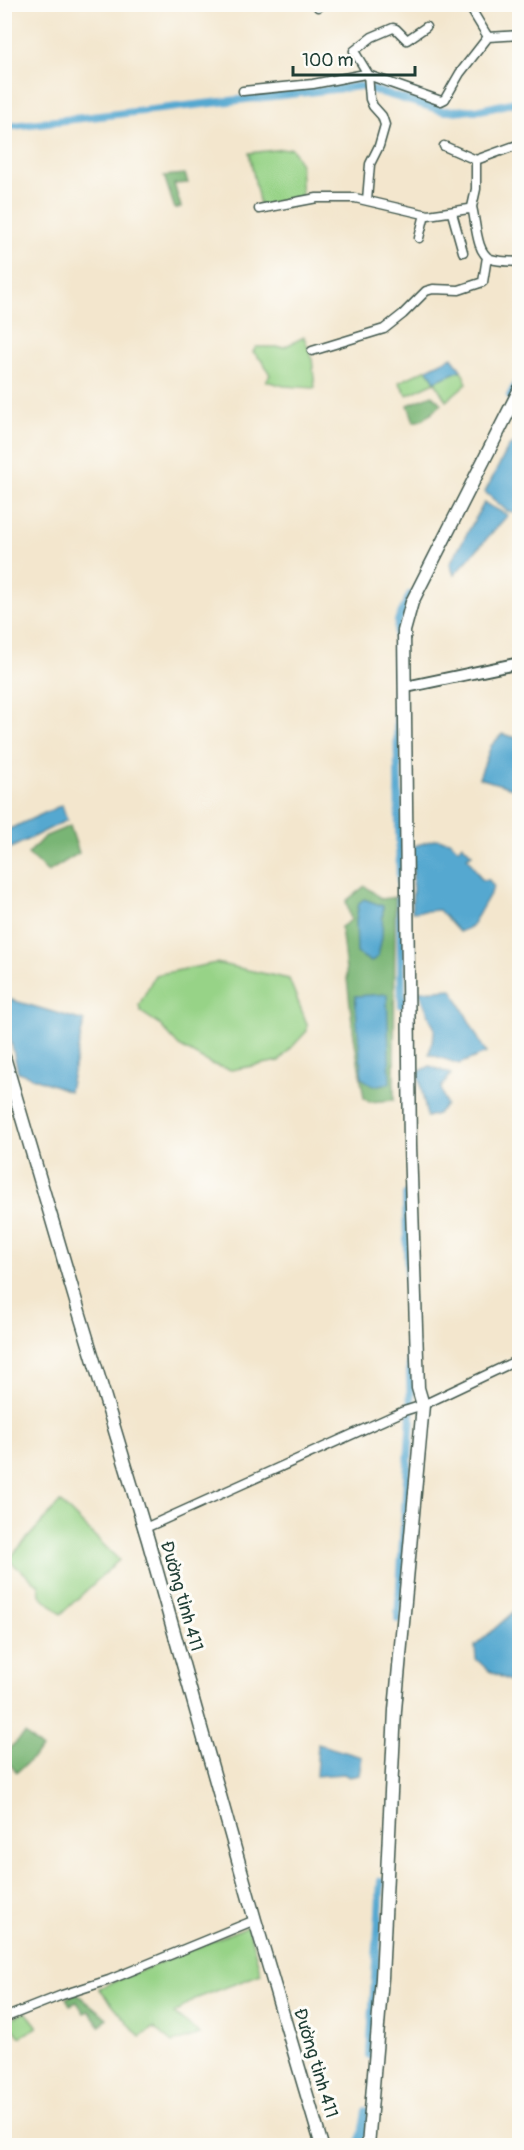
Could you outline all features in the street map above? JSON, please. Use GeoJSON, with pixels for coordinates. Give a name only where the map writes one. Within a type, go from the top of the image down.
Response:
{"type":"FeatureCollection","features":[{"type":"Feature","properties":{"kind":"main road"},"geometry":{"type":"LineString","coordinates":[[368,2145],[382,1977],[395,1710],[422,1406],[418,1388],[410,1146],[404,631],[412,602],[519,389]]}},
{"type":"Feature","properties":{"kind":"main road","name":"Đường tỉnh 411"},"geometry":{"type":"LineString","coordinates":[[4,1057],[322,2145]]}},
{"type":"Feature","properties":{"kind":"street"},"geometry":{"type":"LineString","coordinates":[[468,4],[488,37]]}},
{"type":"Feature","properties":{"kind":"street"},"geometry":{"type":"LineString","coordinates":[[367,200],[370,164],[380,146],[385,125],[382,116],[370,99],[368,74],[354,54],[354,49],[372,37],[394,28],[407,40],[426,27]]}},
{"type":"Feature","properties":{"kind":"street"},"geometry":{"type":"LineString","coordinates":[[243,92],[313,84],[368,74],[443,101],[460,73],[488,37],[519,35]]}},
{"type":"Feature","properties":{"kind":"street"},"geometry":{"type":"LineString","coordinates":[[444,146],[476,160],[519,144]]}},
{"type":"Feature","properties":{"kind":"street"},"geometry":{"type":"LineString","coordinates":[[312,351],[384,328],[404,314],[426,291],[459,290],[483,282],[487,257],[479,243],[472,207],[476,189],[476,160]]}},
{"type":"Feature","properties":{"kind":"street"},"geometry":{"type":"LineString","coordinates":[[259,209],[317,198],[355,198],[424,214],[452,213],[472,207]]}},
{"type":"Feature","properties":{"kind":"street"},"geometry":{"type":"LineString","coordinates":[[452,213],[463,252]]}},
{"type":"Feature","properties":{"kind":"street"},"geometry":{"type":"LineString","coordinates":[[419,238],[424,214]]}},
{"type":"Feature","properties":{"kind":"street"},"geometry":{"type":"LineString","coordinates":[[487,257],[498,261],[519,262]]}},
{"type":"Feature","properties":{"kind":"street"},"geometry":{"type":"LineString","coordinates":[[405,687],[519,663]]}},
{"type":"Feature","properties":{"kind":"street"},"geometry":{"type":"LineString","coordinates":[[143,1529],[404,1411],[422,1406],[519,1359]]}},
{"type":"Feature","properties":{"kind":"street"},"geometry":{"type":"LineString","coordinates":[[4,2018],[62,1995],[109,1980],[255,1920]]}},
{"type":"Feature","properties":{"kind":"green space"},"geometry":{"type":"Polygon","coordinates":[[[292,148],[300,163],[302,198],[260,206],[249,153],[292,148]]]}},
{"type":"Feature","properties":{"kind":"green space"},"geometry":{"type":"Polygon","coordinates":[[[185,174],[188,183],[174,184],[181,207],[175,209],[164,176],[185,174]]]}},
{"type":"Feature","properties":{"kind":"green space"},"geometry":{"type":"Polygon","coordinates":[[[304,337],[312,358],[315,388],[284,386],[266,381],[270,375],[263,362],[253,352],[256,347],[284,347],[304,337]]]}},
{"type":"Feature","properties":{"kind":"green space"},"geometry":{"type":"Polygon","coordinates":[[[427,369],[435,381],[461,370],[467,383],[446,401],[435,382],[407,395],[399,382],[427,369]]]}},
{"type":"Feature","properties":{"kind":"green space"},"geometry":{"type":"Polygon","coordinates":[[[432,395],[442,404],[424,419],[414,422],[408,405],[432,395]]]}},
{"type":"Feature","properties":{"kind":"green space"},"geometry":{"type":"Polygon","coordinates":[[[70,826],[79,853],[48,872],[28,854],[44,837],[70,826]]]}},
{"type":"Feature","properties":{"kind":"green space"},"geometry":{"type":"Polygon","coordinates":[[[365,886],[382,899],[395,897],[394,1100],[369,1102],[364,1098],[353,1030],[341,927],[351,920],[346,901],[365,886]]]}},
{"type":"Feature","properties":{"kind":"green space"},"geometry":{"type":"Polygon","coordinates":[[[216,963],[289,979],[307,1024],[307,1031],[279,1061],[231,1070],[211,1064],[179,1046],[159,1024],[141,1012],[139,1005],[155,975],[216,963]]]}},
{"type":"Feature","properties":{"kind":"green space"},"geometry":{"type":"Polygon","coordinates":[[[60,1502],[119,1560],[61,1614],[40,1595],[39,1585],[8,1560],[60,1502]]]}},
{"type":"Feature","properties":{"kind":"green space"},"geometry":{"type":"Polygon","coordinates":[[[25,1734],[42,1749],[17,1772],[5,1760],[5,1752],[25,1734]]]}},
{"type":"Feature","properties":{"kind":"green space"},"geometry":{"type":"Polygon","coordinates":[[[248,1926],[261,1974],[195,1999],[174,2014],[200,2034],[172,2043],[154,2028],[140,2037],[99,1988],[248,1926]]]}},
{"type":"Feature","properties":{"kind":"green space"},"geometry":{"type":"Polygon","coordinates":[[[76,1993],[107,2018],[100,2026],[89,2011],[84,2013],[77,2002],[70,2005],[66,1998],[76,1993]]]}},
{"type":"Feature","properties":{"kind":"green space"},"geometry":{"type":"Polygon","coordinates":[[[26,2012],[38,2027],[20,2037],[7,2020],[26,2012]]]}},
{"type":"Feature","properties":{"kind":"water"},"geometry":{"type":"Polygon","coordinates":[[[452,357],[461,370],[435,381],[427,369],[452,357]]]}},
{"type":"Feature","properties":{"kind":"water"},"geometry":{"type":"Polygon","coordinates":[[[516,441],[520,445],[519,513],[507,511],[485,492],[508,448],[516,441]]]}},
{"type":"Feature","properties":{"kind":"water"},"geometry":{"type":"Polygon","coordinates":[[[484,503],[508,515],[454,575],[450,564],[484,503]]]}},
{"type":"Feature","properties":{"kind":"water"},"geometry":{"type":"Polygon","coordinates":[[[502,734],[517,738],[519,741],[519,777],[516,776],[512,788],[479,778],[491,746],[502,734]]]}},
{"type":"Feature","properties":{"kind":"water"},"geometry":{"type":"Polygon","coordinates":[[[62,805],[67,820],[5,851],[5,831],[62,805]]]}},
{"type":"Feature","properties":{"kind":"water"},"geometry":{"type":"Polygon","coordinates":[[[436,839],[450,841],[458,849],[462,844],[472,854],[467,857],[482,880],[489,880],[494,887],[471,927],[459,932],[439,910],[412,912],[414,846],[436,839]]]}},
{"type":"Feature","properties":{"kind":"water"},"geometry":{"type":"Polygon","coordinates":[[[364,899],[383,906],[382,937],[378,956],[371,962],[357,953],[356,920],[359,903],[364,899]]]}},
{"type":"Feature","properties":{"kind":"water"},"geometry":{"type":"Polygon","coordinates":[[[452,989],[486,1053],[459,1064],[429,1054],[435,1030],[419,991],[452,989]]]}},
{"type":"Feature","properties":{"kind":"water"},"geometry":{"type":"Polygon","coordinates":[[[387,994],[390,1083],[373,1086],[362,1078],[355,996],[387,994]]]}},
{"type":"Feature","properties":{"kind":"water"},"geometry":{"type":"Polygon","coordinates":[[[5,998],[84,1021],[69,1091],[18,1072],[5,1015],[5,998]]]}},
{"type":"Feature","properties":{"kind":"water"},"geometry":{"type":"Polygon","coordinates":[[[430,1066],[451,1074],[441,1088],[446,1105],[437,1114],[427,1117],[418,1072],[430,1066]]]}},
{"type":"Feature","properties":{"kind":"water"},"geometry":{"type":"Polygon","coordinates":[[[519,1607],[519,1686],[489,1671],[476,1659],[475,1646],[519,1607]]]}},
{"type":"Feature","properties":{"kind":"water"},"geometry":{"type":"Polygon","coordinates":[[[318,1744],[362,1757],[359,1775],[316,1776],[318,1744]]]}},
{"type":"Feature","properties":{"kind":"waterway"},"geometry":{"type":"LineString","coordinates":[[4,127],[360,86],[444,111],[480,110],[520,101]]}},
{"type":"Feature","properties":{"kind":"waterway"},"geometry":{"type":"LineString","coordinates":[[510,396],[520,377]]}},
{"type":"Feature","properties":{"kind":"waterway"},"geometry":{"type":"LineString","coordinates":[[402,1005],[396,651],[398,621],[410,595]]}},
{"type":"Feature","properties":{"kind":"waterway"},"geometry":{"type":"LineString","coordinates":[[398,1619],[411,1416],[406,1195]]}},
{"type":"Feature","properties":{"kind":"waterway"},"geometry":{"type":"LineString","coordinates":[[370,2056],[381,1881]]}},
{"type":"Feature","properties":{"kind":"waterway"},"geometry":{"type":"LineString","coordinates":[[357,2146],[362,2135],[366,2111]]}}]}
